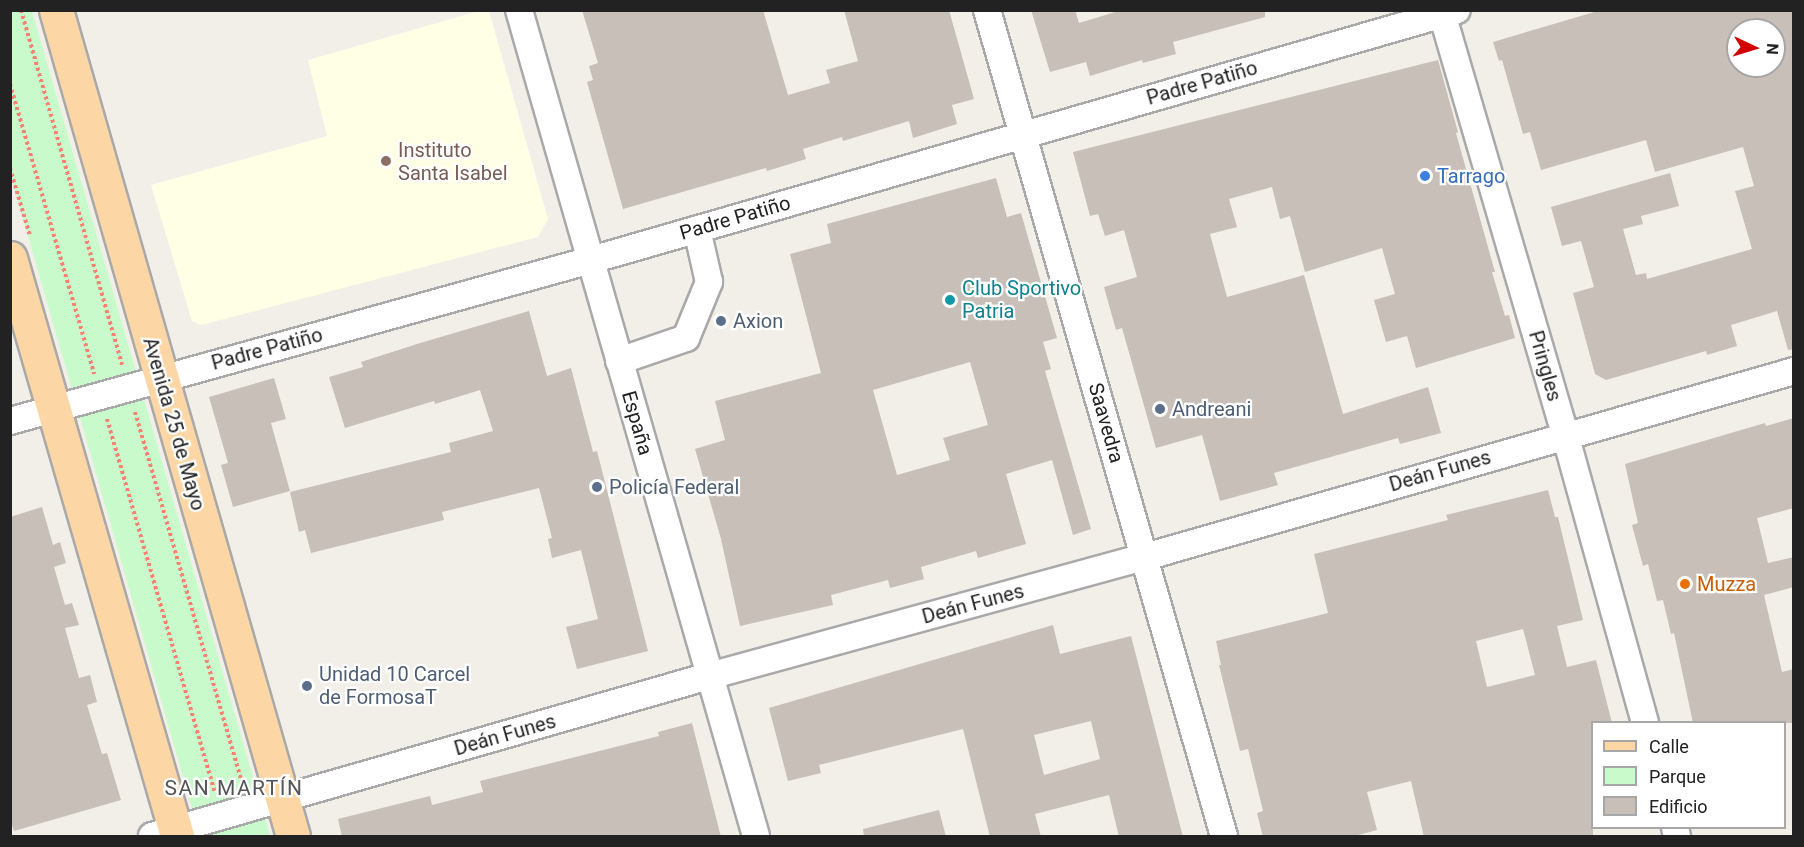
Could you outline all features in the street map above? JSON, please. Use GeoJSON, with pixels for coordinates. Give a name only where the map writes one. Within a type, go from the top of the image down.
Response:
{"type":"FeatureCollection","features":[{"type":"Feature","properties":{"kind":"main road","name":"Avenida 25 de Mayo"},"geometry":{"type":"LineString","coordinates":[[56,10],[293,837]]}},
{"type":"Feature","properties":{"kind":"main road"},"geometry":{"type":"LineString","coordinates":[[10,258],[54,408],[168,834]]}},
{"type":"Feature","properties":{"kind":"street","name":"España"},"geometry":{"type":"LineString","coordinates":[[519,10],[756,837]]}},
{"type":"Feature","properties":{"kind":"street","name":"Saavedra"},"geometry":{"type":"LineString","coordinates":[[987,10],[1224,837]]}},
{"type":"Feature","properties":{"kind":"street","name":"Padre Patiño"},"geometry":{"type":"LineString","coordinates":[[10,421],[697,230],[1447,12]]}},
{"type":"Feature","properties":{"kind":"street","name":"Pringles"},"geometry":{"type":"LineString","coordinates":[[1447,12],[1645,721]]}},
{"type":"Feature","properties":{"kind":"street"},"geometry":{"type":"LineString","coordinates":[[619,361],[686,338],[709,282],[697,230]]}},
{"type":"Feature","properties":{"kind":"street","name":"Deán Funes"},"geometry":{"type":"LineString","coordinates":[[168,834],[249,808],[709,676],[1145,557],[1565,434],[1794,371]]}},
{"type":"Feature","properties":{"kind":"path"},"geometry":{"type":"LineString","coordinates":[[21,10],[249,808]]}},
{"type":"Feature","properties":{"kind":"path"},"geometry":{"type":"LineString","coordinates":[[10,84],[222,816]]}},
{"type":"Feature","properties":{"kind":"shaded area","name":"Instituto Santa Isabel"},"geometry":{"type":"Polygon","coordinates":[[[482,10],[489,11],[548,219],[538,237],[201,325],[192,321],[151,185],[327,136],[308,60],[482,10]]]}},
{"type":"Feature","properties":{"kind":"green space"},"geometry":{"type":"Polygon","coordinates":[[[11,11],[32,11],[270,836],[200,836],[11,177],[11,11]]]}},
{"type":"Feature","properties":{"kind":"building"},"geometry":{"type":"Polygon","coordinates":[[[582,10],[763,10],[788,95],[830,83],[826,70],[858,61],[844,10],[949,10],[974,99],[952,105],[957,124],[913,138],[909,121],[843,141],[842,137],[803,149],[806,159],[767,171],[766,168],[623,209],[587,82],[593,80],[589,66],[598,63],[582,10]]]}},
{"type":"Feature","properties":{"kind":"building"},"geometry":{"type":"Polygon","coordinates":[[[1031,10],[1075,10],[1079,23],[1122,10],[1265,10],[1265,17],[1173,42],[1176,54],[1143,63],[1142,60],[1090,76],[1086,62],[1050,72],[1031,10]]]}},
{"type":"Feature","properties":{"kind":"building"},"geometry":{"type":"Polygon","coordinates":[[[1601,10],[1794,10],[1794,349],[1788,350],[1777,311],[1731,325],[1737,346],[1707,355],[1706,351],[1606,380],[1595,374],[1573,293],[1594,287],[1581,241],[1562,246],[1551,207],[1670,173],[1679,206],[1641,216],[1643,224],[1623,229],[1636,275],[1646,273],[1647,279],[1752,249],[1735,191],[1754,186],[1743,147],[1655,172],[1646,140],[1541,170],[1530,132],[1523,134],[1502,60],[1499,61],[1493,42],[1601,10]]]}},
{"type":"Feature","properties":{"kind":"building"},"geometry":{"type":"Polygon","coordinates":[[[1438,60],[1495,272],[1492,272],[1505,316],[1509,315],[1515,338],[1416,368],[1407,336],[1386,342],[1374,300],[1395,294],[1382,248],[1305,272],[1290,216],[1280,219],[1272,187],[1229,199],[1237,227],[1210,234],[1227,297],[1304,275],[1343,414],[1428,387],[1441,433],[1400,444],[1398,438],[1274,473],[1278,485],[1220,501],[1202,435],[1156,448],[1122,328],[1116,330],[1104,287],[1137,277],[1124,230],[1105,236],[1098,214],[1090,216],[1073,152],[1438,60]]]}},
{"type":"Feature","properties":{"kind":"building"},"geometry":{"type":"Polygon","coordinates":[[[996,178],[1007,217],[1021,213],[1057,338],[1043,342],[1051,369],[1045,371],[1091,529],[1073,535],[1052,460],[1006,474],[1026,544],[978,558],[976,551],[921,567],[924,579],[890,588],[888,580],[831,595],[833,605],[740,626],[721,539],[695,449],[725,440],[715,401],[821,373],[790,254],[831,243],[827,224],[996,178]],[[970,362],[873,390],[897,475],[950,460],[943,438],[988,425],[970,362]]]}},
{"type":"Feature","properties":{"kind":"building"},"geometry":{"type":"Polygon","coordinates":[[[529,311],[547,376],[571,368],[593,452],[597,451],[648,651],[577,669],[566,627],[598,619],[581,550],[552,558],[548,539],[552,538],[539,488],[442,512],[444,520],[311,553],[305,530],[299,532],[290,492],[451,452],[449,443],[493,431],[480,390],[435,404],[434,401],[345,428],[329,377],[363,367],[361,362],[529,311]]]}},
{"type":"Feature","properties":{"kind":"building"},"geometry":{"type":"Polygon","coordinates":[[[274,378],[286,419],[271,423],[290,491],[233,507],[221,465],[228,463],[209,397],[274,378]]]}},
{"type":"Feature","properties":{"kind":"building"},"geometry":{"type":"Polygon","coordinates":[[[1794,418],[1794,508],[1757,518],[1768,563],[1794,557],[1794,587],[1764,595],[1782,672],[1794,669],[1794,723],[1786,723],[1786,721],[1693,721],[1674,633],[1671,634],[1663,600],[1657,601],[1648,564],[1643,566],[1632,525],[1638,523],[1625,464],[1765,423],[1766,426],[1794,418]]]}},
{"type":"Feature","properties":{"kind":"building"},"geometry":{"type":"Polygon","coordinates":[[[1548,490],[1555,517],[1558,517],[1583,620],[1557,626],[1567,667],[1596,660],[1611,721],[1591,721],[1591,829],[1593,829],[1593,837],[1424,837],[1411,781],[1367,792],[1377,830],[1351,837],[1263,837],[1257,813],[1263,811],[1248,749],[1240,751],[1219,665],[1221,665],[1216,641],[1328,613],[1314,554],[1448,520],[1446,515],[1548,490]],[[1523,629],[1476,641],[1487,687],[1535,675],[1523,629]]]}},
{"type":"Feature","properties":{"kind":"building"},"geometry":{"type":"Polygon","coordinates":[[[42,507],[53,545],[60,542],[66,563],[54,567],[65,605],[72,603],[79,625],[65,628],[79,678],[90,675],[97,702],[87,705],[102,754],[107,753],[121,800],[14,831],[10,819],[10,517],[42,507]]]}},
{"type":"Feature","properties":{"kind":"building"},"geometry":{"type":"Polygon","coordinates":[[[1053,625],[1060,654],[1131,636],[1183,837],[1119,837],[1109,795],[1035,814],[1041,837],[990,837],[963,729],[819,765],[821,773],[788,781],[769,708],[1053,625]],[[1091,721],[1034,735],[1044,775],[1100,759],[1091,721]]]}},
{"type":"Feature","properties":{"kind":"building"},"geometry":{"type":"Polygon","coordinates":[[[692,723],[721,837],[342,837],[338,819],[430,796],[432,805],[483,792],[480,781],[659,736],[658,732],[692,723]]]}},
{"type":"Feature","properties":{"kind":"building"},"geometry":{"type":"Polygon","coordinates":[[[939,810],[946,837],[864,837],[863,829],[939,810]]]}},
{"type":"Feature","properties":{"kind":"place","name":"Instituto Santa Isabel"},"geometry":{"type":"Point","coordinates":[386,161]}},
{"type":"Feature","properties":{"kind":"place","name":"Tarrago"},"geometry":{"type":"Point","coordinates":[1425,176]}},
{"type":"Feature","properties":{"kind":"place","name":"Club Sportivo Patria"},"geometry":{"type":"Point","coordinates":[950,300]}},
{"type":"Feature","properties":{"kind":"place","name":"Axion"},"geometry":{"type":"Point","coordinates":[721,321]}},
{"type":"Feature","properties":{"kind":"place","name":"Andreani"},"geometry":{"type":"Point","coordinates":[1160,409]}},
{"type":"Feature","properties":{"kind":"place","name":"Policía Federal"},"geometry":{"type":"Point","coordinates":[597,487]}},
{"type":"Feature","properties":{"kind":"place","name":"Muzza"},"geometry":{"type":"Point","coordinates":[1685,584]}},
{"type":"Feature","properties":{"kind":"place","name":"Unidad 10 Carcel de FormosaT"},"geometry":{"type":"Point","coordinates":[307,686]}},
{"type":"Feature","properties":{"kind":"district","name":"SAN MARTÍN"},"geometry":{"type":"Point","coordinates":[234,788]}}]}
